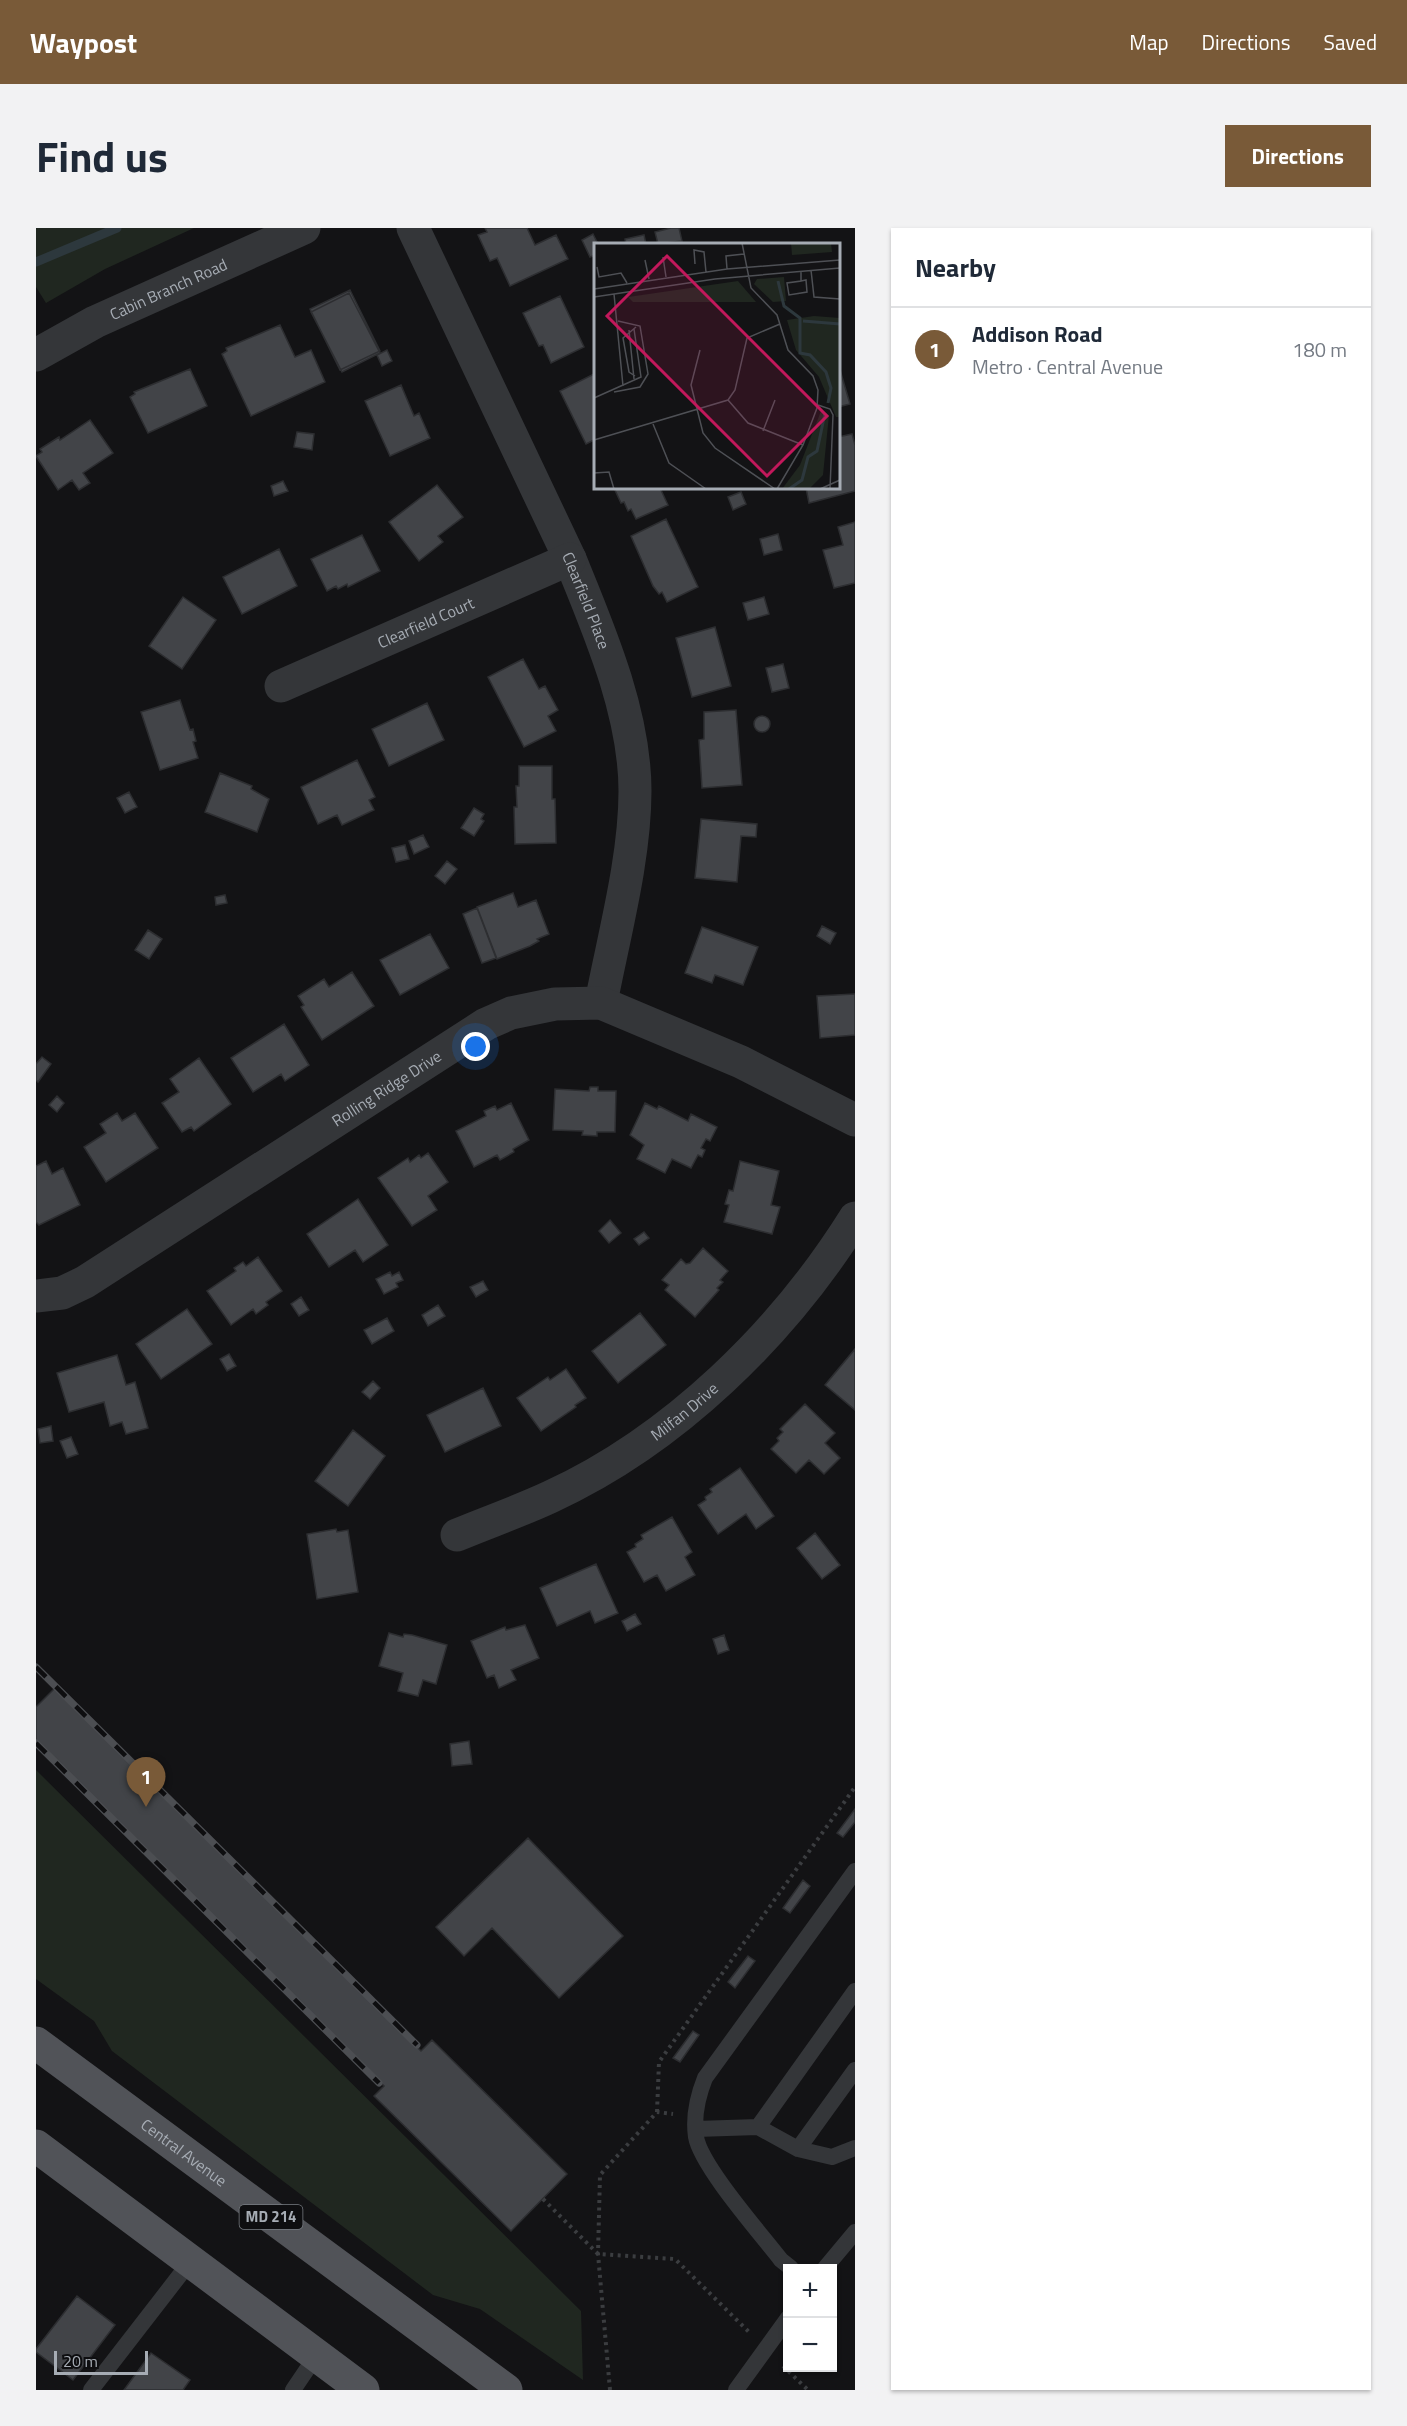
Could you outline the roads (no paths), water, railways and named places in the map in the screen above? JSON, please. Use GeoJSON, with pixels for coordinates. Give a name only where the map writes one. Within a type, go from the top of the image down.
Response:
{"type":"FeatureCollection","features":[{"type":"Feature","properties":{"kind":"main road","name":"Central Avenue"},"geometry":{"type":"LineString","coordinates":[[36,2043],[506,2390]]}},
{"type":"Feature","properties":{"kind":"main road"},"geometry":{"type":"LineString","coordinates":[[36,2146],[363,2390]]}},
{"type":"Feature","properties":{"kind":"street","name":"Cabin Branch Road"},"geometry":{"type":"LineString","coordinates":[[36,355],[95,322],[303,228]]}},
{"type":"Feature","properties":{"kind":"street","name":"Clearfield Place"},"geometry":{"type":"LineString","coordinates":[[413,228],[570,559],[591,610],[623,707],[633,757],[635,790],[633,833],[601,1003]]}},
{"type":"Feature","properties":{"kind":"street","name":"Clearfield Court"},"geometry":{"type":"LineString","coordinates":[[281,686],[570,559]]}},
{"type":"Feature","properties":{"kind":"street","name":"Rolling Ridge Drive"},"geometry":{"type":"LineString","coordinates":[[36,1296],[62,1293],[85,1282],[486,1024],[511,1013],[555,1004],[601,1003],[741,1062],[855,1120]]}},
{"type":"Feature","properties":{"kind":"street","name":"Milfan Drive"},"geometry":{"type":"LineString","coordinates":[[457,1535],[551,1497],[620,1458],[688,1409],[731,1370],[778,1319],[810,1281],[855,1218]]}},
{"type":"Feature","properties":{"kind":"lane"},"geometry":{"type":"LineString","coordinates":[[787,2264],[774,2252],[707,2162],[697,2140],[695,2122],[697,2099],[705,2078],[855,1871]]}},
{"type":"Feature","properties":{"kind":"lane"},"geometry":{"type":"LineString","coordinates":[[758,2127],[855,1990]]}},
{"type":"Feature","properties":{"kind":"lane"},"geometry":{"type":"LineString","coordinates":[[798,2149],[855,2070]]}},
{"type":"Feature","properties":{"kind":"lane"},"geometry":{"type":"LineString","coordinates":[[695,2122],[758,2127],[798,2149],[832,2157],[855,2148]]}},
{"type":"Feature","properties":{"kind":"lane"},"geometry":{"type":"LineString","coordinates":[[828,2264],[855,2232]]}},
{"type":"Feature","properties":{"kind":"lane"},"geometry":{"type":"LineString","coordinates":[[91,2390],[190,2262]]}},
{"type":"Feature","properties":{"kind":"lane"},"geometry":{"type":"LineString","coordinates":[[736,2390],[783,2325]]}},
{"type":"Feature","properties":{"kind":"lane"},"geometry":{"type":"LineString","coordinates":[[293,2390],[316,2356]]}},
{"type":"Feature","properties":{"kind":"waterway"},"geometry":{"type":"LineString","coordinates":[[36,262],[117,228]]}},
{"type":"Feature","properties":{"kind":"railway"},"geometry":{"type":"LineString","coordinates":[[36,1667],[417,2045]]}},
{"type":"Feature","properties":{"kind":"railway"},"geometry":{"type":"LineString","coordinates":[[36,1743],[379,2083]]}},
{"type":"Feature","properties":{"kind":"place","name":"Addison Road"},"geometry":{"type":"Point","coordinates":[146,1807]}}]}
